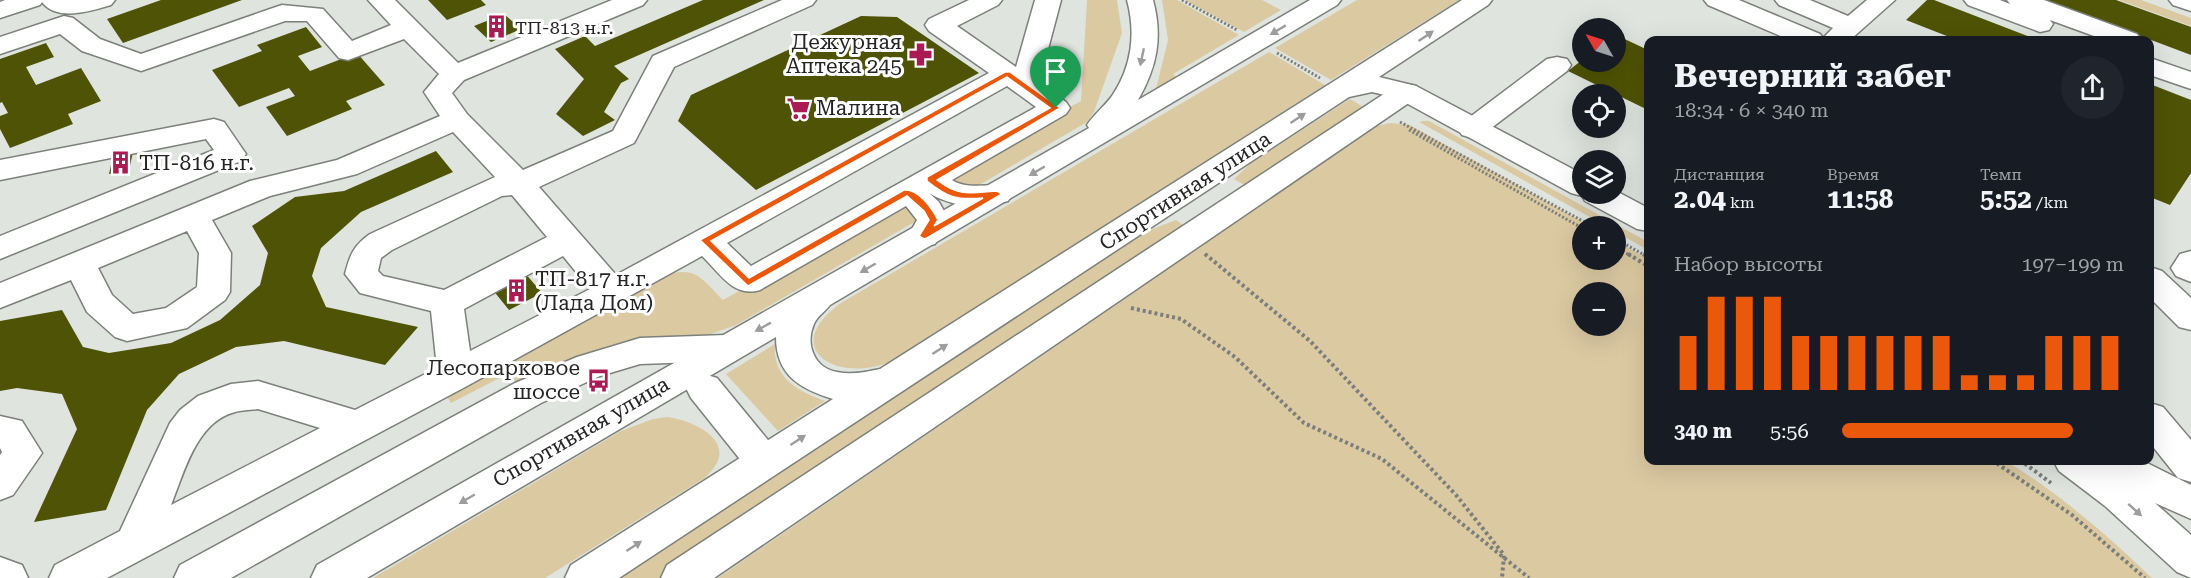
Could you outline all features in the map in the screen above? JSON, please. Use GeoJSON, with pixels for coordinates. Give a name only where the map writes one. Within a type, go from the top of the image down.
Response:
{"type":"FeatureCollection","features":[{"type":"Feature","properties":{"kind":"main road"},"geometry":{"type":"LineString","coordinates":[[0,10],[31,0]]}},
{"type":"Feature","properties":{"kind":"main road"},"geometry":{"type":"LineString","coordinates":[[53,0],[58,5],[84,5],[102,0]]}},
{"type":"Feature","properties":{"kind":"main road"},"geometry":{"type":"LineString","coordinates":[[381,0],[454,74]]}},
{"type":"Feature","properties":{"kind":"main road"},"geometry":{"type":"LineString","coordinates":[[612,292],[519,184],[457,120],[438,92],[454,74],[634,0]]}},
{"type":"Feature","properties":{"kind":"main road"},"geometry":{"type":"LineString","coordinates":[[568,240],[447,303],[372,285],[361,274],[366,253],[381,242],[496,187],[519,184],[624,137],[663,62],[804,0]]}},
{"type":"Feature","properties":{"kind":"main road"},"geometry":{"type":"LineString","coordinates":[[705,240],[748,282],[1056,108],[938,25],[989,0]]}},
{"type":"Feature","properties":{"kind":"main road"},"geometry":{"type":"LineString","coordinates":[[69,578],[455,376],[705,240],[1016,80],[1048,0]]}},
{"type":"Feature","properties":{"kind":"main road"},"geometry":{"type":"LineString","coordinates":[[1069,152],[1105,123],[1123,102],[1137,77],[1146,28],[1140,0]]}},
{"type":"Feature","properties":{"kind":"main road","name":"Спортивная улица"},"geometry":{"type":"LineString","coordinates":[[331,578],[726,348],[997,194],[1328,0]]}},
{"type":"Feature","properties":{"kind":"main road","name":"Спортивная улица"},"geometry":{"type":"LineString","coordinates":[[585,578],[1479,0]]}},
{"type":"Feature","properties":{"kind":"main road"},"geometry":{"type":"LineString","coordinates":[[1718,0],[1802,36]]}},
{"type":"Feature","properties":{"kind":"main road"},"geometry":{"type":"LineString","coordinates":[[1788,0],[1843,33],[1882,0]]}},
{"type":"Feature","properties":{"kind":"main road"},"geometry":{"type":"LineString","coordinates":[[1977,0],[2073,36]]}},
{"type":"Feature","properties":{"kind":"main road"},"geometry":{"type":"LineString","coordinates":[[2020,0],[2117,36]]}},
{"type":"Feature","properties":{"kind":"main road"},"geometry":{"type":"LineString","coordinates":[[2182,0],[2191,3]]}},
{"type":"Feature","properties":{"kind":"main road"},"geometry":{"type":"LineString","coordinates":[[0,46],[64,24],[91,45],[141,63],[282,12],[314,14],[348,52],[408,28]]}},
{"type":"Feature","properties":{"kind":"main road"},"geometry":{"type":"LineString","coordinates":[[2154,50],[2191,64]]}},
{"type":"Feature","properties":{"kind":"main road"},"geometry":{"type":"LineString","coordinates":[[1400,52],[1393,72],[1406,92]]}},
{"type":"Feature","properties":{"kind":"main road"},"geometry":{"type":"LineString","coordinates":[[1472,129],[1557,65]]}},
{"type":"Feature","properties":{"kind":"main road"},"geometry":{"type":"LineString","coordinates":[[2154,67],[2191,81]]}},
{"type":"Feature","properties":{"kind":"main road"},"geometry":{"type":"LineString","coordinates":[[1341,90],[1372,84],[1406,92],[1572,181]]}},
{"type":"Feature","properties":{"kind":"main road"},"geometry":{"type":"LineString","coordinates":[[681,578],[1406,92]]}},
{"type":"Feature","properties":{"kind":"main road"},"geometry":{"type":"LineString","coordinates":[[0,296],[261,188],[346,167],[457,120]]}},
{"type":"Feature","properties":{"kind":"main road"},"geometry":{"type":"LineString","coordinates":[[0,170],[214,128],[231,154],[0,248]]}},
{"type":"Feature","properties":{"kind":"main road"},"geometry":{"type":"LineString","coordinates":[[159,183],[168,137]]}},
{"type":"Feature","properties":{"kind":"main road"},"geometry":{"type":"LineString","coordinates":[[919,186],[946,191],[961,197],[997,194]]}},
{"type":"Feature","properties":{"kind":"main road"},"geometry":{"type":"LineString","coordinates":[[919,186],[933,220],[924,236]]}},
{"type":"Feature","properties":{"kind":"main road"},"geometry":{"type":"LineString","coordinates":[[1615,204],[1644,219]]}},
{"type":"Feature","properties":{"kind":"main road"},"geometry":{"type":"LineString","coordinates":[[79,263],[99,303],[127,328],[175,319],[213,292],[215,253],[194,216]]}},
{"type":"Feature","properties":{"kind":"main road"},"geometry":{"type":"LineString","coordinates":[[2191,262],[2187,268],[2191,270]]}},
{"type":"Feature","properties":{"kind":"main road","name":"Спортивная улица"},"geometry":{"type":"LineString","coordinates":[[832,288],[808,307],[797,323],[793,335],[793,352],[801,366],[813,377],[831,384],[857,387],[891,380]]}},
{"type":"Feature","properties":{"kind":"main road"},"geometry":{"type":"LineString","coordinates":[[2168,290],[2191,318]]}},
{"type":"Feature","properties":{"kind":"main road"},"geometry":{"type":"LineString","coordinates":[[447,303],[455,376]]}},
{"type":"Feature","properties":{"kind":"main road"},"geometry":{"type":"LineString","coordinates":[[194,578],[528,393],[589,366],[640,351],[726,348]]}},
{"type":"Feature","properties":{"kind":"main road"},"geometry":{"type":"LineString","coordinates":[[705,388],[764,462]]}},
{"type":"Feature","properties":{"kind":"main road"},"geometry":{"type":"LineString","coordinates":[[135,543],[183,433],[193,420],[212,406],[231,398],[258,395],[360,426]]}},
{"type":"Feature","properties":{"kind":"main road"},"geometry":{"type":"LineString","coordinates":[[2154,422],[2191,467]]}},
{"type":"Feature","properties":{"kind":"main road"},"geometry":{"type":"LineString","coordinates":[[0,431],[9,431],[23,453],[0,484]]}},
{"type":"Feature","properties":{"kind":"main road"},"geometry":{"type":"LineString","coordinates":[[2114,465],[2191,503]]}},
{"type":"Feature","properties":{"kind":"main road"},"geometry":{"type":"LineString","coordinates":[[2064,474],[2119,495],[2191,558]]}},
{"type":"Feature","properties":{"kind":"main road"},"geometry":{"type":"LineString","coordinates":[[2191,531],[2186,546],[2191,558]]}},
{"type":"Feature","properties":{"kind":"main road"},"geometry":{"type":"LineString","coordinates":[[0,575],[8,578]]}},
{"type":"Feature","properties":{"kind":"path"},"geometry":{"type":"LineString","coordinates":[[1377,112],[1572,222]]}},
{"type":"Feature","properties":{"kind":"path"},"geometry":{"type":"LineString","coordinates":[[1185,241],[1212,258],[1310,341],[1456,495],[1504,555],[1502,578]]}},
{"type":"Feature","properties":{"kind":"path"},"geometry":{"type":"LineString","coordinates":[[1626,245],[1644,256]]}},
{"type":"Feature","properties":{"kind":"path"},"geometry":{"type":"LineString","coordinates":[[1626,253],[1644,264]]}},
{"type":"Feature","properties":{"kind":"path"},"geometry":{"type":"LineString","coordinates":[[1101,296],[1120,305],[1181,319],[1235,357],[1304,423],[1382,459],[1504,555],[1529,578]]}},
{"type":"Feature","properties":{"kind":"path"},"geometry":{"type":"LineString","coordinates":[[2000,465],[2116,548],[2145,578]]}},
{"type":"Feature","properties":{"kind":"path"},"geometry":{"type":"LineString","coordinates":[[2036,465],[2064,474]]}},
{"type":"Feature","properties":{"kind":"shaded area"},"geometry":{"type":"Polygon","coordinates":[[[1087,0],[1117,0],[1122,33],[1094,112],[1087,122],[974,188],[959,189],[947,176],[950,173],[1081,101],[1087,0]]]}},
{"type":"Feature","properties":{"kind":"shaded area"},"geometry":{"type":"Polygon","coordinates":[[[1162,0],[1177,0],[1239,35],[1173,74],[1176,77],[1156,89],[1168,40],[1162,0]]]}},
{"type":"Feature","properties":{"kind":"shaded area"},"geometry":{"type":"Polygon","coordinates":[[[1185,0],[1262,0],[1281,10],[1244,32],[1185,0]]]}},
{"type":"Feature","properties":{"kind":"shaded area"},"geometry":{"type":"Polygon","coordinates":[[[1357,0],[1459,0],[1331,80],[1275,48],[1357,0]]]}},
{"type":"Feature","properties":{"kind":"shaded area"},"geometry":{"type":"Polygon","coordinates":[[[2119,0],[2141,0],[2191,18],[2191,26],[2119,0]]]}},
{"type":"Feature","properties":{"kind":"shaded area"},"geometry":{"type":"Polygon","coordinates":[[[1269,52],[1325,85],[892,361],[871,367],[852,368],[835,365],[822,358],[815,347],[815,334],[823,319],[841,303],[1269,52]]]}},
{"type":"Feature","properties":{"kind":"shaded area"},"geometry":{"type":"Polygon","coordinates":[[[1350,99],[1370,111],[1251,189],[1234,179],[1251,163],[1350,99]]]}},
{"type":"Feature","properties":{"kind":"shaded area"},"geometry":{"type":"Polygon","coordinates":[[[1429,121],[1572,200],[1572,204],[1579,204],[1601,216],[1588,216],[1419,122],[1429,121]]]}},
{"type":"Feature","properties":{"kind":"shaded area"},"geometry":{"type":"Polygon","coordinates":[[[1390,123],[1410,125],[1572,216],[1572,270],[1626,270],[1626,247],[1644,257],[1644,465],[2012,465],[2082,516],[2152,578],[718,578],[1211,239],[1209,237],[1377,126],[1390,123]]]}},
{"type":"Feature","properties":{"kind":"shaded area"},"geometry":{"type":"Polygon","coordinates":[[[897,202],[905,203],[918,220],[736,325],[689,342],[522,389],[509,373],[451,403],[446,395],[662,277],[682,272],[697,275],[723,300],[897,202]]]}},
{"type":"Feature","properties":{"kind":"shaded area"},"geometry":{"type":"Polygon","coordinates":[[[1176,220],[1190,230],[672,578],[617,578],[1145,232],[1176,220]]]}},
{"type":"Feature","properties":{"kind":"shaded area"},"geometry":{"type":"Polygon","coordinates":[[[1626,230],[1644,240],[1644,248],[1626,238],[1626,230]]]}},
{"type":"Feature","properties":{"kind":"shaded area"},"geometry":{"type":"Polygon","coordinates":[[[775,344],[778,365],[788,381],[805,393],[825,401],[778,431],[726,374],[775,344]]]}},
{"type":"Feature","properties":{"kind":"shaded area"},"geometry":{"type":"Polygon","coordinates":[[[667,417],[693,424],[716,441],[719,457],[714,468],[706,477],[545,578],[373,578],[621,431],[653,419],[667,417]]]}},
{"type":"Feature","properties":{"kind":"building"},"geometry":{"type":"Polygon","coordinates":[[[161,0],[242,0],[123,43],[107,19],[161,0]]]}},
{"type":"Feature","properties":{"kind":"building"},"geometry":{"type":"Polygon","coordinates":[[[428,0],[481,0],[486,5],[447,20],[428,0]]]}},
{"type":"Feature","properties":{"kind":"building"},"geometry":{"type":"Polygon","coordinates":[[[703,0],[764,0],[614,66],[629,79],[621,83],[604,112],[615,120],[583,136],[556,114],[584,79],[555,49],[585,36],[595,46],[703,0]]]}},
{"type":"Feature","properties":{"kind":"building"},"geometry":{"type":"Polygon","coordinates":[[[1927,0],[1934,0],[2028,36],[1947,36],[1906,20],[1927,0]]]}},
{"type":"Feature","properties":{"kind":"building"},"geometry":{"type":"Polygon","coordinates":[[[2045,0],[2116,0],[2191,27],[2191,55],[2154,41],[2154,36],[2141,36],[2045,0]]]}},
{"type":"Feature","properties":{"kind":"building","name":"ТП-813 н.г."},"geometry":{"type":"Polygon","coordinates":[[[504,14],[521,29],[491,42],[474,26],[504,14]]]}},
{"type":"Feature","properties":{"kind":"building","name":"Малина"},"geometry":{"type":"Polygon","coordinates":[[[861,16],[897,17],[979,73],[756,190],[678,121],[691,95],[861,16]]]}},
{"type":"Feature","properties":{"kind":"building"},"geometry":{"type":"Polygon","coordinates":[[[306,27],[322,47],[298,56],[310,71],[357,53],[385,85],[346,101],[352,109],[287,136],[266,107],[295,96],[289,88],[239,107],[212,70],[262,51],[257,45],[306,27]]]}},
{"type":"Feature","properties":{"kind":"building"},"geometry":{"type":"Polygon","coordinates":[[[1626,40],[1644,48],[1644,108],[1626,99],[1626,84],[1595,84],[1568,71],[1572,68],[1572,72],[1626,72],[1626,40]]]}},
{"type":"Feature","properties":{"kind":"building"},"geometry":{"type":"Polygon","coordinates":[[[46,43],[54,57],[26,67],[36,85],[81,68],[101,101],[68,114],[73,124],[10,148],[0,129],[0,116],[8,113],[2,102],[0,103],[0,59],[46,43]]]}},
{"type":"Feature","properties":{"kind":"building"},"geometry":{"type":"Polygon","coordinates":[[[2154,86],[2191,100],[2191,173],[2170,205],[2154,199],[2154,86]]]}},
{"type":"Feature","properties":{"kind":"building"},"geometry":{"type":"Polygon","coordinates":[[[436,151],[453,172],[361,212],[321,248],[312,276],[326,307],[418,327],[385,365],[284,341],[236,347],[179,374],[147,410],[106,510],[34,522],[77,429],[62,394],[17,388],[0,391],[0,321],[62,310],[83,347],[109,353],[171,343],[220,320],[260,285],[268,253],[252,226],[295,197],[344,191],[436,151]]]}},
{"type":"Feature","properties":{"kind":"building","name":"ТП-816 н.г."},"geometry":{"type":"Polygon","coordinates":[[[133,152],[129,170],[109,174],[113,156],[133,152]]]}},
{"type":"Feature","properties":{"kind":"building","name":"ТП-817 н.г. (Лада Дом)"},"geometry":{"type":"Polygon","coordinates":[[[525,273],[542,293],[509,310],[492,289],[525,273]]]}},
{"type":"Feature","properties":{"kind":"place","name":"ТП-813 н.г."},"geometry":{"type":"Point","coordinates":[497,27]}},
{"type":"Feature","properties":{"kind":"place","name":"Дежурная Аптека 245"},"geometry":{"type":"Point","coordinates":[920,54]}},
{"type":"Feature","properties":{"kind":"place","name":"Малина"},"geometry":{"type":"Point","coordinates":[798,108]}},
{"type":"Feature","properties":{"kind":"place","name":"ТП-816 н.г."},"geometry":{"type":"Point","coordinates":[121,163]}},
{"type":"Feature","properties":{"kind":"place","name":"ТП-817 н.г. (Лада Дом)"},"geometry":{"type":"Point","coordinates":[517,291]}},
{"type":"Feature","properties":{"kind":"place","name":"Лесопарковое шоссе"},"geometry":{"type":"Point","coordinates":[598,380]}},
{"type":"Feature","properties":{"kind":"route"},"geometry":{"type":"LineString","coordinates":[[1008,74],[1056,108],[930,179],[946,191],[961,197],[997,194],[924,236],[933,220],[928,209],[908,192],[748,282],[705,240],[1008,74]]}}]}
